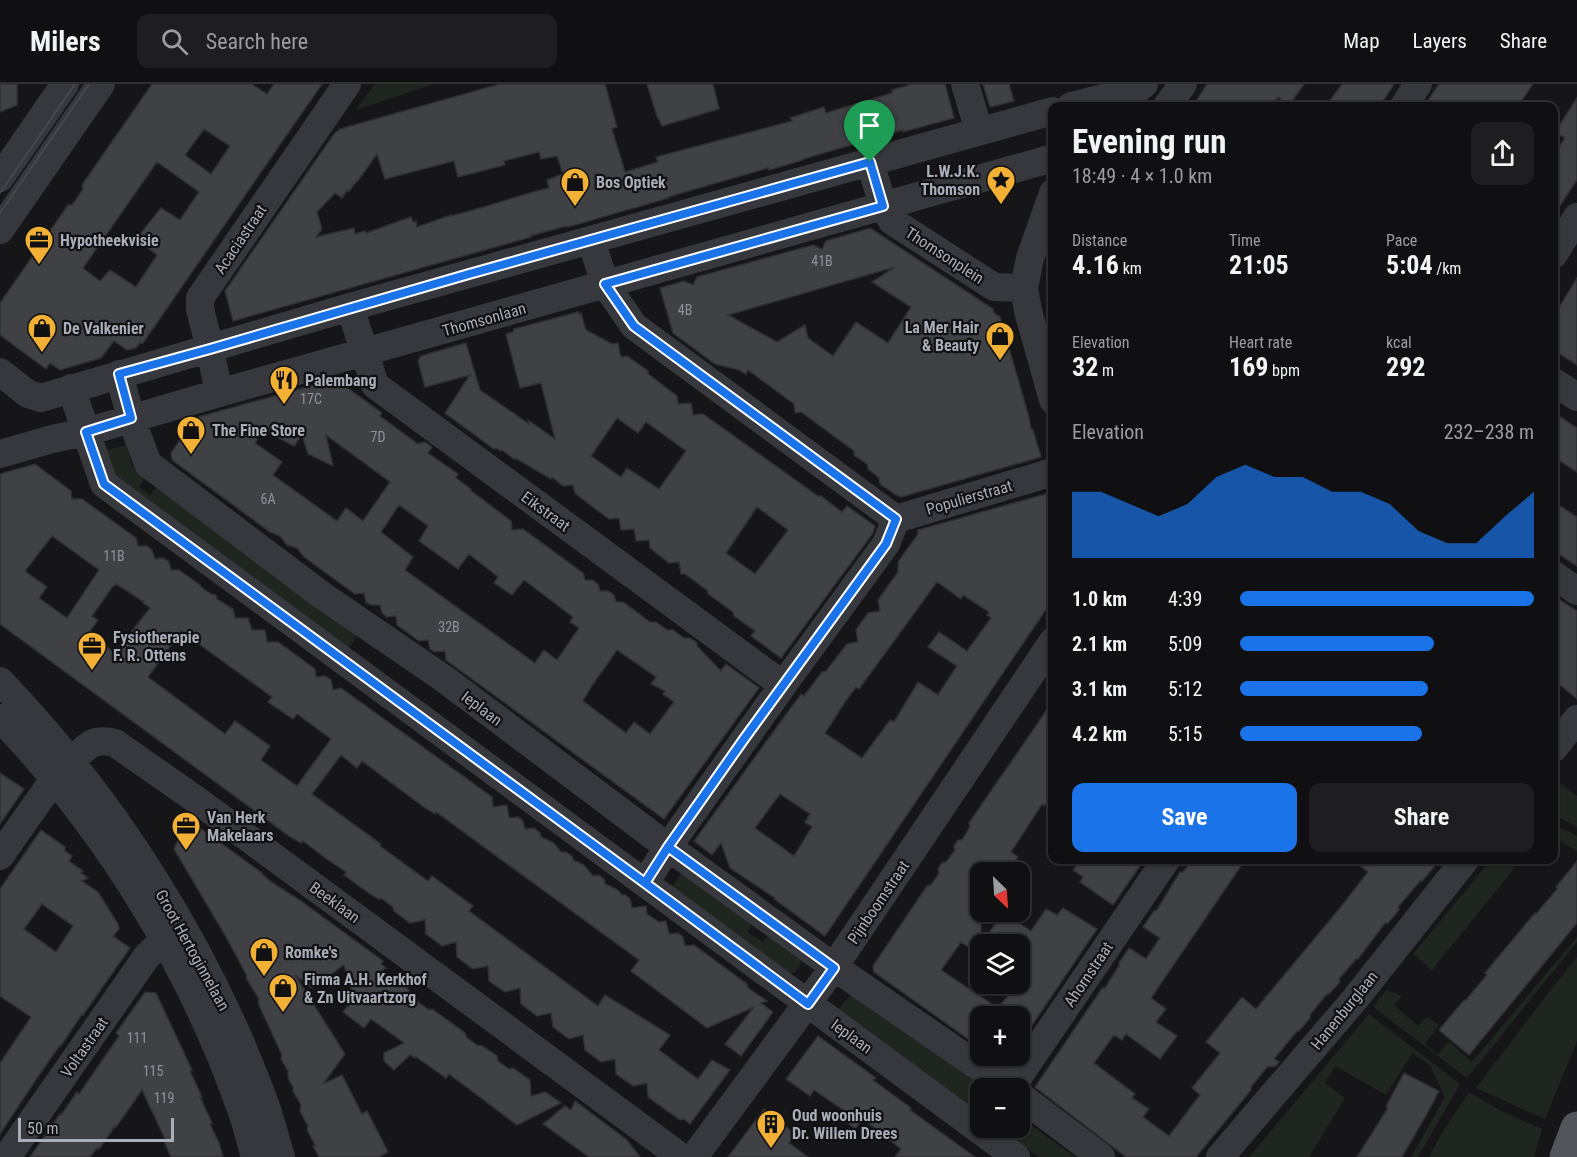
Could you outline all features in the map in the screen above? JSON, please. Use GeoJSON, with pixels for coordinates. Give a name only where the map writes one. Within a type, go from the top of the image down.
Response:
{"type":"FeatureCollection","features":[{"type":"Feature","properties":{"kind":"main road"},"geometry":{"type":"LineString","coordinates":[[1566,1157],[1577,1128]]}},
{"type":"Feature","properties":{"kind":"street"},"geometry":{"type":"LineString","coordinates":[[0,178],[64,84]]}},
{"type":"Feature","properties":{"kind":"street"},"geometry":{"type":"LineString","coordinates":[[0,230],[101,84]]}},
{"type":"Feature","properties":{"kind":"street"},"geometry":{"type":"LineString","coordinates":[[965,84],[979,131]]}},
{"type":"Feature","properties":{"kind":"street"},"geometry":{"type":"LineString","coordinates":[[1087,102],[1136,90],[1144,84]]}},
{"type":"Feature","properties":{"kind":"street"},"geometry":{"type":"LineString","coordinates":[[1170,102],[1183,84]]}},
{"type":"Feature","properties":{"kind":"street"},"geometry":{"type":"LineString","coordinates":[[1407,102],[1418,84]]}},
{"type":"Feature","properties":{"kind":"street","name":"Acaciastraat"},"geometry":{"type":"LineString","coordinates":[[219,393],[200,309],[200,298],[341,92]]}},
{"type":"Feature","properties":{"kind":"street"},"geometry":{"type":"LineString","coordinates":[[0,372],[28,394],[41,398],[350,308],[1048,112]]}},
{"type":"Feature","properties":{"kind":"street","name":"Thomsonplein"},"geometry":{"type":"LineString","coordinates":[[883,206],[1048,159]]}},
{"type":"Feature","properties":{"kind":"street","name":"Thomsonplein"},"geometry":{"type":"LineString","coordinates":[[870,162],[883,206],[892,221],[994,287],[1024,288]]}},
{"type":"Feature","properties":{"kind":"street","name":"Thomsonlaan"},"geometry":{"type":"LineString","coordinates":[[0,454],[86,432],[883,206]]}},
{"type":"Feature","properties":{"kind":"street"},"geometry":{"type":"LineString","coordinates":[[1048,207],[1030,258],[1024,288],[1028,311],[1048,382]]}},
{"type":"Feature","properties":{"kind":"street"},"geometry":{"type":"LineString","coordinates":[[1558,248],[1577,217]]}},
{"type":"Feature","properties":{"kind":"street"},"geometry":{"type":"LineString","coordinates":[[591,240],[605,284],[634,326],[896,519],[886,544],[783,685],[645,883]]}},
{"type":"Feature","properties":{"kind":"street","name":"Eikstraat"},"geometry":{"type":"LineString","coordinates":[[350,308],[375,385],[783,685]]}},
{"type":"Feature","properties":{"kind":"street","name":"Ieplaan"},"geometry":{"type":"LineString","coordinates":[[119,374],[131,418],[148,464],[323,596],[443,678],[834,968],[994,1078]]}},
{"type":"Feature","properties":{"kind":"street"},"geometry":{"type":"LineString","coordinates":[[1558,385],[1577,397]]}},
{"type":"Feature","properties":{"kind":"street","name":"Ieplaan"},"geometry":{"type":"LineString","coordinates":[[71,388],[104,484],[970,1121]]}},
{"type":"Feature","properties":{"kind":"street","name":"Populierstraat"},"geometry":{"type":"LineString","coordinates":[[896,519],[1048,473]]}},
{"type":"Feature","properties":{"kind":"street"},"geometry":{"type":"LineString","coordinates":[[1558,578],[1577,591]]}},
{"type":"Feature","properties":{"kind":"street","name":"Pijnboomstraat"},"geometry":{"type":"LineString","coordinates":[[694,1157],[834,968],[1048,648]]}},
{"type":"Feature","properties":{"kind":"street"},"geometry":{"type":"LineString","coordinates":[[0,681],[63,770]]}},
{"type":"Feature","properties":{"kind":"street"},"geometry":{"type":"LineString","coordinates":[[0,718],[24,743],[63,770]]}},
{"type":"Feature","properties":{"kind":"street"},"geometry":{"type":"LineString","coordinates":[[1558,743],[1577,719]]}},
{"type":"Feature","properties":{"kind":"street","name":"Beeklaan"},"geometry":{"type":"LineString","coordinates":[[0,856],[63,770],[88,745],[102,740],[115,743],[208,808],[681,1157]]}},
{"type":"Feature","properties":{"kind":"street","name":"Groot Hertoginnelaan"},"geometry":{"type":"LineString","coordinates":[[63,770],[164,940],[206,1022],[240,1105],[255,1157]]}},
{"type":"Feature","properties":{"kind":"street","name":"Groot Hertoginnelaan"},"geometry":{"type":"LineString","coordinates":[[63,770],[131,842],[182,925],[228,1013],[263,1097],[281,1157]]}},
{"type":"Feature","properties":{"kind":"street","name":"Ahornstraat"},"geometry":{"type":"LineString","coordinates":[[1017,1078],[1163,864]]}},
{"type":"Feature","properties":{"kind":"street","name":"Hanenburglaan"},"geometry":{"type":"LineString","coordinates":[[1220,1157],[1355,999],[1462,864]]}},
{"type":"Feature","properties":{"kind":"street","name":"Voltastraat"},"geometry":{"type":"LineString","coordinates":[[7,1157],[147,956],[164,940]]}},
{"type":"Feature","properties":{"kind":"street"},"geometry":{"type":"LineString","coordinates":[[1030,1104],[1101,1157]]}},
{"type":"Feature","properties":{"kind":"street","name":"Ieplaan"},"geometry":{"type":"LineString","coordinates":[[992,1138],[1016,1157]]}},
{"type":"Feature","properties":{"kind":"shaded area"},"geometry":{"type":"Polygon","coordinates":[[[375,84],[434,84],[356,110],[375,84]]]}},
{"type":"Feature","properties":{"kind":"shaded area"},"geometry":{"type":"Polygon","coordinates":[[[126,445],[132,466],[146,477],[139,487],[150,495],[157,487],[358,634],[346,653],[119,489],[99,452],[126,445]]]}},
{"type":"Feature","properties":{"kind":"shaded area"},"geometry":{"type":"Polygon","coordinates":[[[1561,784],[1577,796],[1577,827],[1558,817],[1558,785],[1561,784]]]}},
{"type":"Feature","properties":{"kind":"shaded area"},"geometry":{"type":"Polygon","coordinates":[[[1558,826],[1577,836],[1577,851],[1558,839],[1558,826]]]}},
{"type":"Feature","properties":{"kind":"shaded area"},"geometry":{"type":"Polygon","coordinates":[[[1488,864],[1518,864],[1432,970],[1413,954],[1488,864]]]}},
{"type":"Feature","properties":{"kind":"shaded area"},"geometry":{"type":"Polygon","coordinates":[[[682,872],[753,924],[747,932],[763,942],[769,935],[800,957],[801,964],[795,972],[785,974],[670,890],[682,872]]]}},
{"type":"Feature","properties":{"kind":"shaded area"},"geometry":{"type":"Polygon","coordinates":[[[1577,937],[1577,942],[1467,1078],[1373,1007],[1386,990],[1402,996],[1394,1005],[1418,1026],[1427,1017],[1439,1025],[1425,1044],[1438,1054],[1449,1042],[1472,1062],[1577,937]]]}},
{"type":"Feature","properties":{"kind":"shaded area"},"geometry":{"type":"Polygon","coordinates":[[[1577,957],[1577,1041],[1545,1119],[1476,1088],[1549,992],[1577,957]]]}},
{"type":"Feature","properties":{"kind":"shaded area"},"geometry":{"type":"Polygon","coordinates":[[[851,994],[971,1078],[970,1109],[837,1011],[851,994]]]}},
{"type":"Feature","properties":{"kind":"shaded area"},"geometry":{"type":"Polygon","coordinates":[[[1369,1014],[1460,1084],[1418,1157],[1411,1157],[1445,1097],[1430,1065],[1412,1053],[1386,1095],[1335,1066],[1325,1083],[1345,1098],[1309,1157],[1249,1157],[1369,1014]]]}},
{"type":"Feature","properties":{"kind":"shaded area"},"geometry":{"type":"Polygon","coordinates":[[[1469,1092],[1501,1111],[1542,1129],[1534,1157],[1429,1157],[1469,1092]]]}},
{"type":"Feature","properties":{"kind":"shaded area"},"geometry":{"type":"Polygon","coordinates":[[[1030,1124],[1075,1157],[1039,1157],[1014,1138],[1030,1138],[1030,1124]]]}},
{"type":"Feature","properties":{"kind":"building"},"geometry":{"type":"Polygon","coordinates":[[[0,84],[17,84],[17,105],[0,112],[0,84]]]}},
{"type":"Feature","properties":{"kind":"building"},"geometry":{"type":"Polygon","coordinates":[[[152,84],[252,84],[267,94],[274,84],[322,84],[143,343],[127,350],[114,341],[101,358],[60,370],[50,363],[46,369],[0,335],[0,303],[68,205],[72,205],[79,195],[83,189],[82,185],[152,84]],[[204,129],[185,155],[211,174],[230,146],[204,129]],[[157,162],[83,268],[100,281],[110,270],[136,287],[157,255],[136,239],[161,208],[180,220],[199,192],[157,162]]]}},
{"type":"Feature","properties":{"kind":"building"},"geometry":{"type":"Polygon","coordinates":[[[500,84],[605,84],[617,127],[612,129],[625,172],[658,162],[656,157],[792,121],[790,118],[824,107],[826,113],[892,93],[892,90],[912,84],[945,84],[954,118],[903,132],[903,130],[769,170],[768,168],[233,321],[225,291],[334,134],[340,129],[500,84]],[[539,152],[504,161],[505,165],[458,177],[454,161],[385,179],[377,154],[342,198],[335,193],[317,212],[322,229],[316,237],[354,228],[355,234],[365,231],[366,233],[411,217],[413,222],[416,221],[417,227],[451,215],[549,188],[547,180],[563,174],[557,156],[541,159],[539,152]]]}},
{"type":"Feature","properties":{"kind":"building"},"geometry":{"type":"Polygon","coordinates":[[[647,84],[713,84],[719,109],[662,126],[647,84]]]}},
{"type":"Feature","properties":{"kind":"building"},"geometry":{"type":"Polygon","coordinates":[[[983,84],[1009,84],[1014,101],[990,107],[983,84]]]}},
{"type":"Feature","properties":{"kind":"building"},"geometry":{"type":"Polygon","coordinates":[[[1207,84],[1304,84],[1292,102],[1284,102],[1278,97],[1274,102],[1196,102],[1207,84]]]}},
{"type":"Feature","properties":{"kind":"building"},"geometry":{"type":"Polygon","coordinates":[[[1342,84],[1394,84],[1383,102],[1329,102],[1342,84]]]}},
{"type":"Feature","properties":{"kind":"building"},"geometry":{"type":"Polygon","coordinates":[[[1439,84],[1533,84],[1521,102],[1427,102],[1439,84]]]}},
{"type":"Feature","properties":{"kind":"building"},"geometry":{"type":"Polygon","coordinates":[[[1577,98],[1577,180],[1558,209],[1558,149],[1565,138],[1558,134],[1558,127],[1577,98]]]}},
{"type":"Feature","properties":{"kind":"building"},"geometry":{"type":"Polygon","coordinates":[[[870,228],[993,309],[994,313],[1000,317],[1041,457],[901,497],[880,484],[879,478],[868,469],[867,464],[854,455],[854,451],[801,412],[795,413],[794,404],[748,370],[746,374],[715,364],[673,333],[660,288],[684,281],[693,285],[697,277],[813,245],[822,249],[826,241],[870,228]],[[895,267],[728,315],[777,342],[805,325],[808,338],[833,356],[856,322],[888,343],[911,307],[872,282],[895,267]]]}},
{"type":"Feature","properties":{"kind":"building"},"geometry":{"type":"Polygon","coordinates":[[[1577,278],[1577,365],[1558,353],[1558,305],[1560,306],[1577,278]]]}},
{"type":"Feature","properties":{"kind":"building"},"geometry":{"type":"Polygon","coordinates":[[[581,313],[586,330],[612,344],[618,343],[621,357],[627,356],[648,371],[648,374],[677,396],[678,404],[691,403],[693,415],[703,414],[842,512],[847,506],[875,526],[873,533],[781,658],[751,636],[755,631],[734,616],[733,612],[707,593],[708,591],[685,574],[681,574],[679,562],[669,563],[650,548],[649,540],[636,541],[634,529],[621,530],[619,518],[609,519],[575,493],[573,485],[563,486],[552,477],[551,479],[502,450],[494,449],[445,413],[470,375],[425,387],[418,361],[421,356],[466,343],[480,390],[555,439],[541,383],[520,388],[506,334],[513,332],[514,329],[581,313]],[[617,418],[591,456],[621,477],[627,468],[659,489],[686,451],[646,422],[638,433],[617,418]],[[757,507],[726,553],[755,574],[788,530],[757,507]]]}},
{"type":"Feature","properties":{"kind":"building"},"geometry":{"type":"Polygon","coordinates":[[[332,380],[338,381],[382,413],[380,416],[418,444],[425,442],[432,447],[428,453],[458,474],[456,478],[511,521],[512,530],[523,529],[583,573],[585,580],[592,580],[598,584],[600,591],[608,591],[614,595],[616,602],[623,602],[650,622],[656,622],[667,630],[673,630],[684,638],[690,638],[721,671],[726,664],[759,688],[664,819],[446,660],[445,651],[435,652],[430,649],[428,640],[419,641],[397,625],[396,616],[387,617],[382,613],[380,605],[371,605],[366,602],[364,593],[355,594],[304,557],[297,548],[287,545],[280,536],[270,532],[172,460],[171,453],[195,418],[332,380]],[[263,430],[255,443],[282,462],[273,475],[337,521],[346,508],[363,521],[390,482],[326,435],[333,466],[308,454],[302,435],[294,446],[263,430]],[[399,505],[381,532],[413,557],[405,570],[535,663],[544,650],[557,660],[579,628],[570,622],[573,617],[524,580],[512,595],[494,583],[498,577],[469,554],[458,569],[419,541],[428,526],[399,505]],[[617,650],[583,701],[626,733],[634,722],[650,734],[674,702],[663,694],[665,691],[651,684],[656,677],[617,650]]]}},
{"type":"Feature","properties":{"kind":"building"},"geometry":{"type":"Polygon","coordinates":[[[1558,416],[1577,428],[1577,472],[1558,460],[1558,416]]]}},
{"type":"Feature","properties":{"kind":"building"},"geometry":{"type":"Polygon","coordinates":[[[35,464],[71,491],[72,499],[82,499],[136,538],[138,546],[147,546],[152,550],[155,559],[163,558],[169,562],[171,570],[179,570],[211,594],[216,595],[217,599],[233,609],[235,618],[248,618],[252,630],[265,630],[267,642],[278,642],[315,669],[316,677],[325,676],[331,680],[333,690],[341,688],[492,797],[493,807],[507,805],[509,818],[518,817],[523,821],[525,829],[534,828],[541,837],[554,843],[561,852],[566,852],[572,856],[573,860],[584,865],[593,876],[598,875],[604,879],[605,884],[630,899],[632,908],[646,906],[647,914],[659,922],[666,921],[669,934],[678,933],[683,937],[685,946],[694,945],[767,1001],[761,1003],[773,1012],[741,1056],[725,1044],[754,1007],[707,1028],[631,971],[639,960],[362,761],[357,768],[341,755],[312,794],[428,881],[432,876],[473,906],[469,911],[598,1006],[605,995],[670,1035],[659,1050],[698,1079],[712,1060],[730,1070],[690,1124],[684,1119],[680,1120],[648,1097],[647,1083],[633,1086],[616,1074],[615,1059],[601,1062],[585,1050],[583,1035],[569,1039],[553,1027],[551,1013],[537,1016],[521,1004],[520,988],[505,992],[489,981],[488,966],[473,969],[457,957],[456,942],[442,946],[426,934],[425,920],[410,923],[382,899],[370,894],[344,875],[346,872],[303,841],[301,843],[289,836],[0,624],[0,474],[35,464]],[[52,536],[25,571],[47,587],[39,598],[67,618],[99,570],[52,536]],[[116,584],[92,616],[98,620],[90,631],[91,636],[115,653],[150,608],[116,584]],[[181,631],[148,677],[225,734],[235,721],[270,746],[261,760],[297,786],[331,739],[297,714],[293,719],[268,702],[272,697],[181,631]]]}},
{"type":"Feature","properties":{"kind":"building"},"geometry":{"type":"Polygon","coordinates":[[[1046,494],[1048,499],[1048,606],[825,936],[730,868],[721,843],[712,855],[694,841],[801,694],[804,696],[847,644],[858,642],[856,630],[868,613],[880,611],[878,600],[898,572],[898,562],[918,534],[918,530],[1046,494]],[[937,582],[859,689],[856,687],[825,733],[862,758],[890,720],[894,722],[918,682],[938,695],[957,666],[928,647],[939,632],[967,651],[991,618],[987,615],[989,612],[963,595],[961,599],[937,582]],[[780,794],[755,828],[794,856],[812,827],[805,822],[810,814],[780,794]]]}},
{"type":"Feature","properties":{"kind":"building"},"geometry":{"type":"Polygon","coordinates":[[[1558,505],[1577,517],[1577,566],[1558,554],[1558,505]]]}},
{"type":"Feature","properties":{"kind":"building"},"geometry":{"type":"Polygon","coordinates":[[[1558,599],[1577,611],[1577,699],[1558,683],[1558,599]]]}},
{"type":"Feature","properties":{"kind":"building"},"geometry":{"type":"Polygon","coordinates":[[[1048,708],[1048,800],[1044,806],[1042,804],[1011,852],[1018,857],[1015,862],[970,862],[970,922],[981,922],[981,934],[970,934],[970,948],[961,942],[941,970],[970,989],[970,994],[977,994],[995,1006],[970,1006],[970,1040],[874,972],[873,966],[927,886],[931,885],[942,863],[946,862],[955,850],[954,846],[958,840],[962,840],[970,827],[969,823],[1048,708]]]}},
{"type":"Feature","properties":{"kind":"building"},"geometry":{"type":"Polygon","coordinates":[[[0,773],[24,789],[0,824],[0,773]]]}},
{"type":"Feature","properties":{"kind":"building"},"geometry":{"type":"Polygon","coordinates":[[[197,828],[383,961],[381,964],[386,968],[382,970],[408,988],[418,1002],[457,1027],[478,1046],[481,1045],[497,1056],[498,1061],[509,1069],[513,1068],[530,1080],[531,1096],[545,1092],[561,1103],[517,1125],[449,1074],[446,1078],[416,1057],[410,1055],[394,1070],[384,1061],[384,1053],[404,1043],[371,1019],[364,1028],[343,1012],[354,999],[344,965],[312,988],[295,975],[345,1054],[323,1084],[342,1075],[362,1114],[367,1111],[388,1152],[379,1157],[319,1157],[300,1111],[301,1105],[288,1078],[288,1071],[281,1059],[282,1055],[258,1003],[259,999],[225,935],[174,849],[181,833],[197,828]]]}},
{"type":"Feature","properties":{"kind":"building"},"geometry":{"type":"Polygon","coordinates":[[[41,830],[65,847],[65,851],[72,856],[69,861],[83,871],[81,873],[88,878],[82,881],[98,892],[118,924],[119,929],[113,936],[130,948],[60,1045],[0,1134],[0,1063],[31,1017],[0,996],[0,889],[41,830]],[[42,904],[24,929],[56,952],[73,926],[42,904]]]}},
{"type":"Feature","properties":{"kind":"building"},"geometry":{"type":"Polygon","coordinates":[[[1577,861],[1577,923],[1469,1055],[1439,1030],[1487,975],[1485,973],[1558,888],[1556,887],[1577,861]]]}},
{"type":"Feature","properties":{"kind":"building"},"geometry":{"type":"Polygon","coordinates":[[[1077,864],[1141,864],[1113,905],[1080,882],[1083,877],[1073,870],[1077,864]]]}},
{"type":"Feature","properties":{"kind":"building"},"geometry":{"type":"Polygon","coordinates":[[[1189,864],[1242,864],[1151,998],[1166,1009],[1156,1022],[1177,1036],[1160,1059],[1126,1034],[1122,1040],[1114,1035],[1094,1063],[1135,1094],[1132,1098],[1149,1109],[1143,1117],[1169,1136],[1200,1095],[1192,1088],[1220,1053],[1206,1042],[1242,997],[1256,1009],[1368,872],[1357,864],[1437,864],[1398,907],[1399,910],[1388,923],[1385,923],[1358,959],[1339,979],[1340,982],[1326,995],[1310,1018],[1274,1059],[1279,1062],[1276,1066],[1267,1067],[1196,1157],[1126,1157],[1035,1087],[1102,988],[1105,988],[1129,948],[1146,959],[1160,938],[1143,927],[1157,910],[1180,872],[1183,872],[1189,864]]]}},
{"type":"Feature","properties":{"kind":"building"},"geometry":{"type":"Polygon","coordinates":[[[1063,908],[1097,929],[1030,1028],[1030,1006],[1000,1006],[1010,994],[1030,994],[1030,934],[988,934],[996,922],[1018,922],[1031,931],[1046,909],[1057,915],[1063,908]]]}},
{"type":"Feature","properties":{"kind":"building"},"geometry":{"type":"Polygon","coordinates":[[[145,992],[156,993],[192,1070],[190,1071],[212,1123],[210,1124],[223,1157],[171,1157],[142,1090],[99,1149],[97,1148],[90,1157],[30,1157],[77,1092],[79,1094],[119,1036],[116,1033],[145,992]]]}},
{"type":"Feature","properties":{"kind":"building"},"geometry":{"type":"Polygon","coordinates":[[[818,1036],[876,1078],[873,1080],[911,1108],[910,1110],[975,1157],[895,1157],[901,1149],[863,1119],[855,1129],[842,1118],[846,1112],[814,1090],[810,1096],[786,1079],[818,1036]]]}},
{"type":"Feature","properties":{"kind":"building"},"geometry":{"type":"Polygon","coordinates":[[[1404,1073],[1439,1091],[1428,1112],[1402,1157],[1357,1157],[1388,1108],[1386,1106],[1404,1073]]]}},
{"type":"Feature","properties":{"kind":"building"},"geometry":{"type":"Polygon","coordinates":[[[575,1101],[627,1140],[640,1157],[589,1157],[543,1124],[565,1106],[571,1110],[575,1101]]]}},
{"type":"Feature","properties":{"kind":"building"},"geometry":{"type":"Polygon","coordinates":[[[764,1109],[795,1134],[789,1143],[808,1157],[728,1157],[764,1109]]]}},
{"type":"Feature","properties":{"kind":"tram line"},"geometry":{"type":"LineString","coordinates":[[0,193],[75,84]]}},
{"type":"Feature","properties":{"kind":"tram line"},"geometry":{"type":"LineString","coordinates":[[0,213],[89,84]]}},
{"type":"Feature","properties":{"kind":"place","name":"L.W.J.K. Thomson"},"geometry":{"type":"Point","coordinates":[1001,206]}},
{"type":"Feature","properties":{"kind":"place","name":"Bos Optiek"},"geometry":{"type":"Point","coordinates":[575,208]}},
{"type":"Feature","properties":{"kind":"place","name":"Hypotheekvisie"},"geometry":{"type":"Point","coordinates":[39,266]}},
{"type":"Feature","properties":{"kind":"place","name":"De Valkenier"},"geometry":{"type":"Point","coordinates":[42,354]}},
{"type":"Feature","properties":{"kind":"place","name":"La Mer Hair & Beauty"},"geometry":{"type":"Point","coordinates":[1000,362]}},
{"type":"Feature","properties":{"kind":"place","name":"Palembang"},"geometry":{"type":"Point","coordinates":[284,406]}},
{"type":"Feature","properties":{"kind":"place","name":"The Fine Store"},"geometry":{"type":"Point","coordinates":[191,456]}},
{"type":"Feature","properties":{"kind":"place","name":"Fysiotherapie F. R. Ottens"},"geometry":{"type":"Point","coordinates":[92,672]}},
{"type":"Feature","properties":{"kind":"place","name":"Van Herk Makelaars"},"geometry":{"type":"Point","coordinates":[186,852]}},
{"type":"Feature","properties":{"kind":"place","name":"Romke's"},"geometry":{"type":"Point","coordinates":[264,978]}},
{"type":"Feature","properties":{"kind":"place","name":"Firma A.H. Kerkhof & Zn Uitvaartzorg"},"geometry":{"type":"Point","coordinates":[283,1014]}},
{"type":"Feature","properties":{"kind":"place","name":"Oud woonhuis Dr. Willem Drees"},"geometry":{"type":"Point","coordinates":[771,1150]}},
{"type":"Feature","properties":{"kind":"route"},"geometry":{"type":"LineString","coordinates":[[870,162],[119,374],[131,418],[86,432],[104,484],[645,883],[668,847],[834,968],[808,1004],[645,883],[668,847],[744,739],[886,544],[896,519],[634,326],[605,284],[883,206],[870,162]]}}]}
